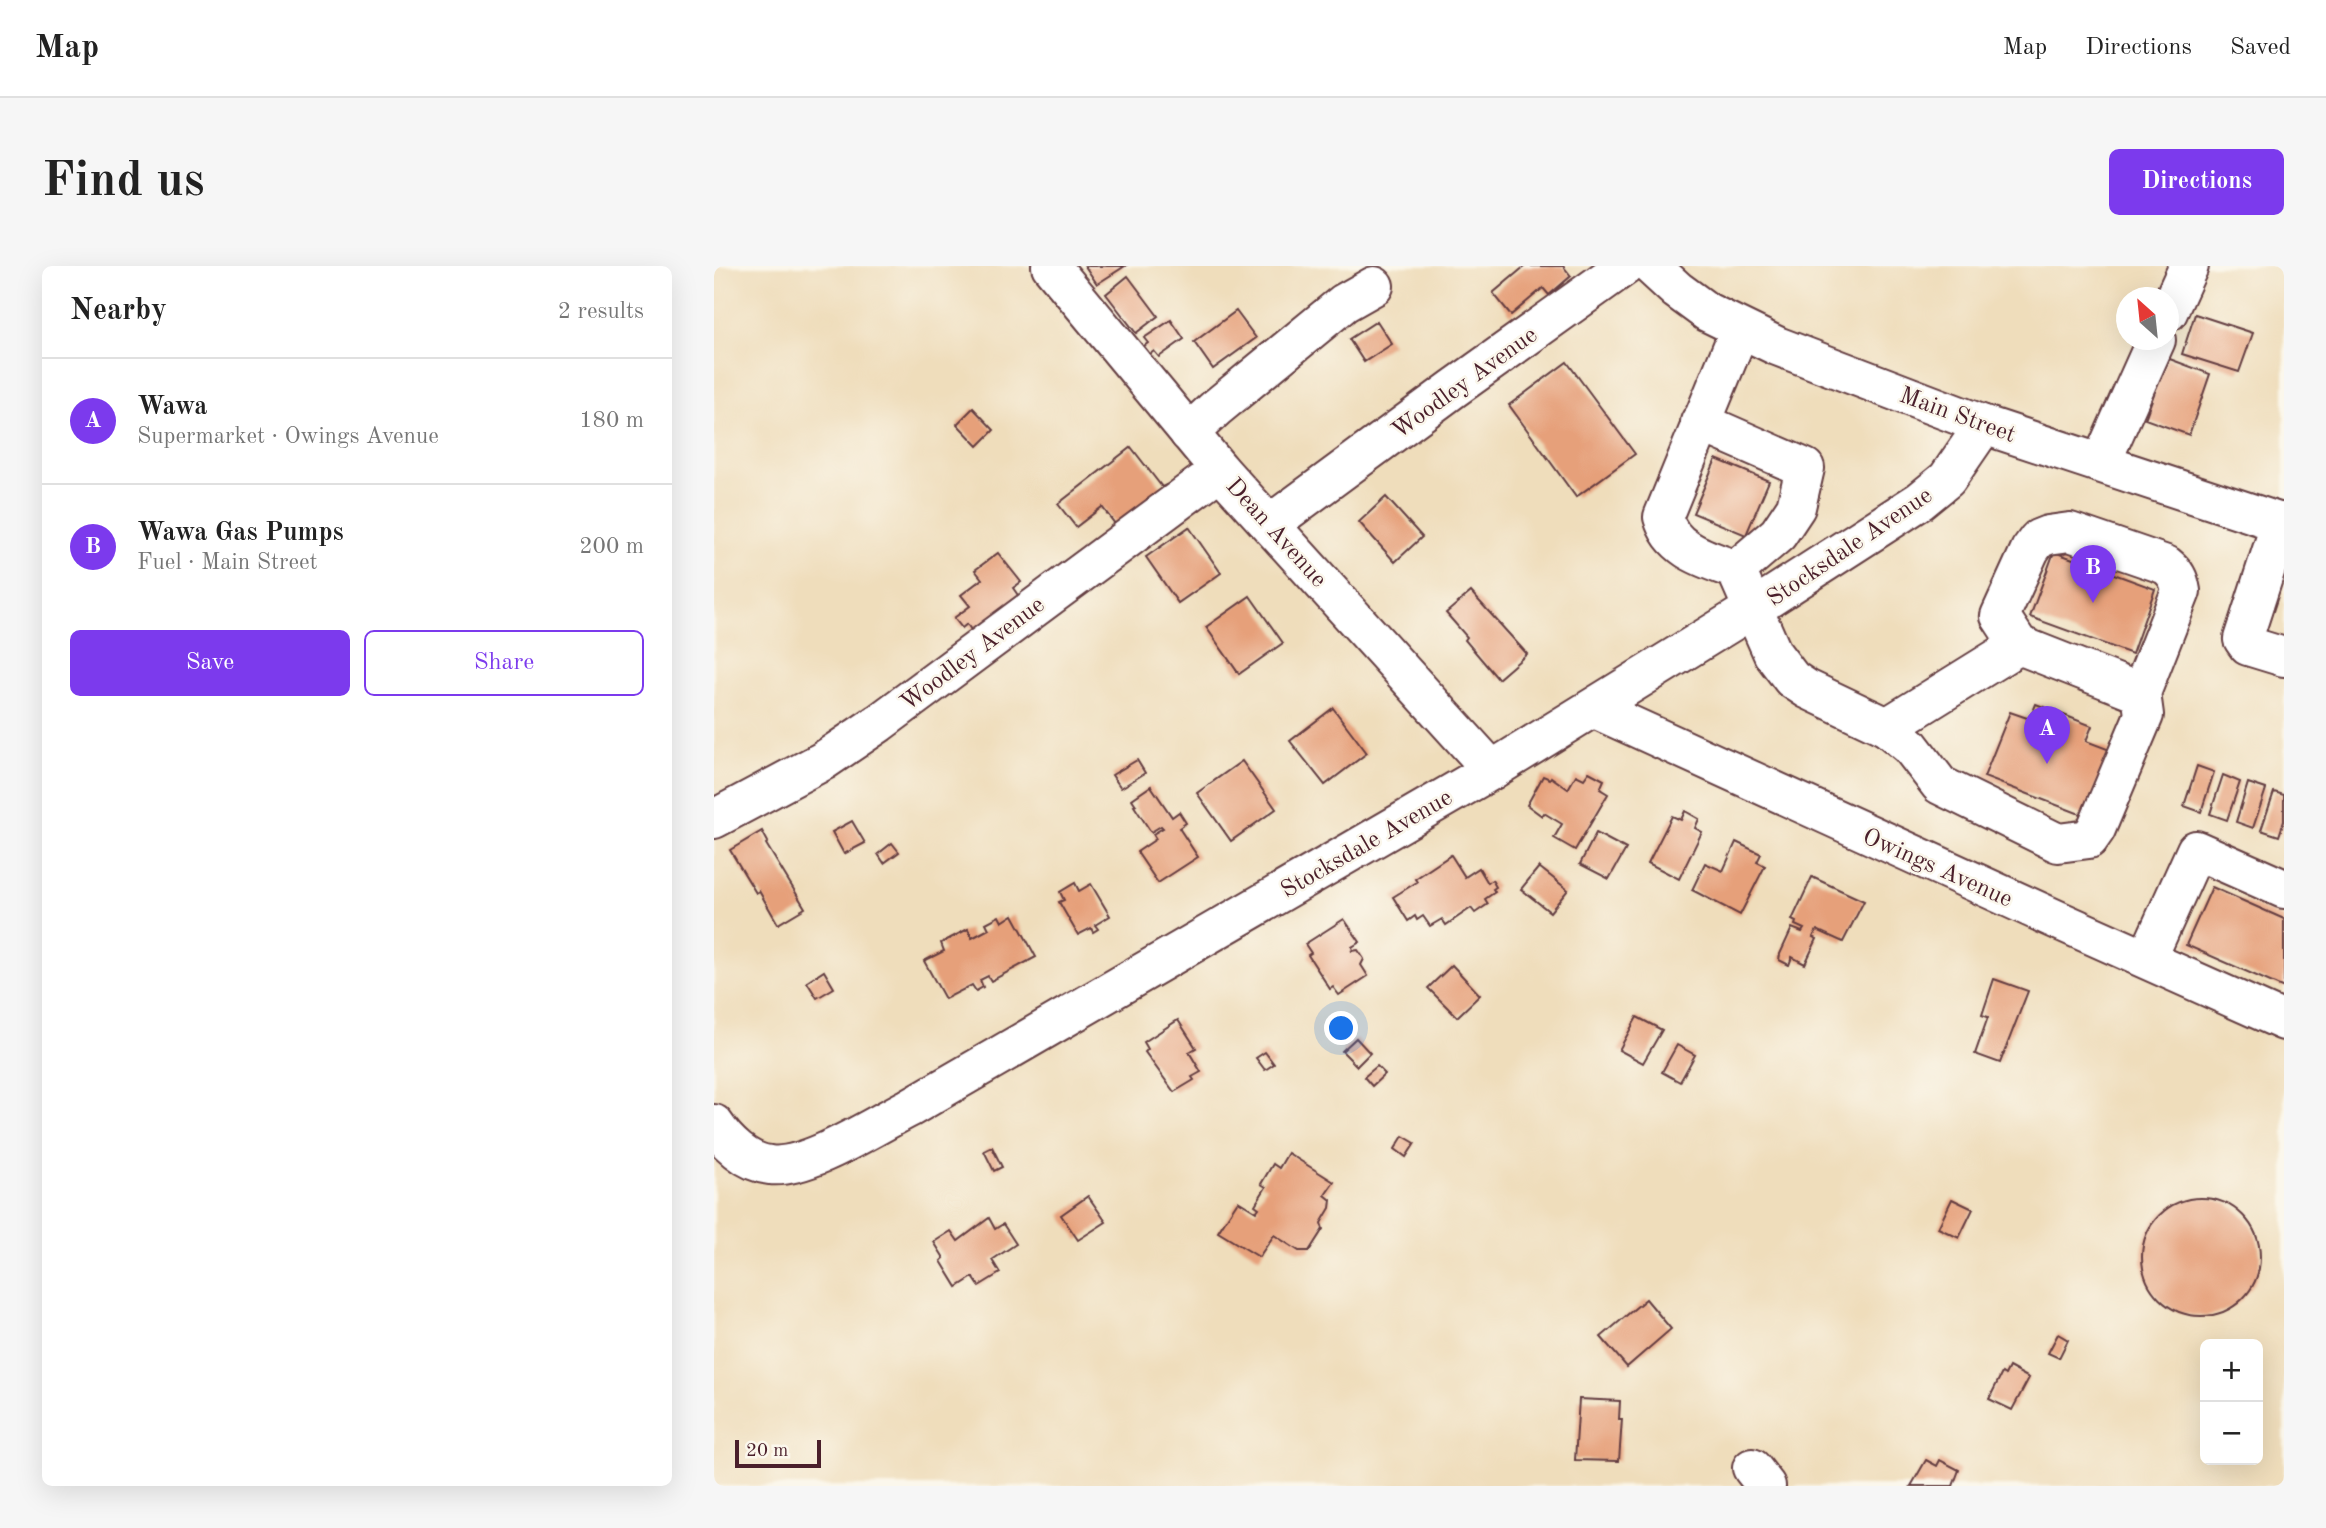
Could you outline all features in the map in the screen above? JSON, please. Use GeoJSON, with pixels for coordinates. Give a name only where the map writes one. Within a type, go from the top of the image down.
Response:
{"type":"FeatureCollection","features":[{"type":"Feature","properties":{"kind":"street","name":"Woodley Avenue"},"geometry":{"type":"LineString","coordinates":[[1270,524],[1625,266]]}},
{"type":"Feature","properties":{"kind":"street","name":"Main Street"},"geometry":{"type":"LineString","coordinates":[[1651,266],[1707,312],[1740,329],[1984,425],[2282,523]]}},
{"type":"Feature","properties":{"kind":"street"},"geometry":{"type":"LineString","coordinates":[[2179,288],[2189,266]]}},
{"type":"Feature","properties":{"kind":"street","name":"Dean Avenue"},"geometry":{"type":"LineString","coordinates":[[1059,277],[1220,470],[1492,770]]}},
{"type":"Feature","properties":{"kind":"street"},"geometry":{"type":"LineString","coordinates":[[1189,433],[1344,303],[1374,286]]}},
{"type":"Feature","properties":{"kind":"street"},"geometry":{"type":"LineString","coordinates":[[1740,329],[1663,517],[1667,531],[1682,546],[1736,570],[1773,654],[1792,679],[1888,727],[1910,746],[1940,785],[2058,844],[2089,839],[2096,829],[2144,715],[2141,693],[2181,591],[2175,572],[2166,565],[2070,532],[2038,539],[2030,550],[2000,616],[2019,645],[2141,693]]}},
{"type":"Feature","properties":{"kind":"street"},"geometry":{"type":"LineString","coordinates":[[2101,463],[2152,350]]}},
{"type":"Feature","properties":{"kind":"street"},"geometry":{"type":"LineString","coordinates":[[1700,422],[1805,468],[1796,507],[1778,534],[1736,570]]}},
{"type":"Feature","properties":{"kind":"street","name":"Stocksdale Avenue"},"geometry":{"type":"LineString","coordinates":[[714,1124],[726,1141],[749,1157],[767,1165],[789,1165],[821,1153],[909,1108],[1492,770],[1595,709],[1754,608],[1920,501],[1947,479],[1984,425]]}},
{"type":"Feature","properties":{"kind":"street","name":"Woodley Avenue"},"geometry":{"type":"LineString","coordinates":[[714,819],[822,761],[879,723],[1220,470]]}},
{"type":"Feature","properties":{"kind":"street"},"geometry":{"type":"LineString","coordinates":[[2282,523],[2243,639],[2248,646],[2284,657]]}},
{"type":"Feature","properties":{"kind":"street"},"geometry":{"type":"LineString","coordinates":[[1888,727],[2019,645]]}},
{"type":"Feature","properties":{"kind":"street","name":"Owings Avenue"},"geometry":{"type":"LineString","coordinates":[[1595,709],[2060,922],[2284,1021]]}},
{"type":"Feature","properties":{"kind":"street"},"geometry":{"type":"LineString","coordinates":[[2147,959],[2196,850],[2284,889]]}},
{"type":"Feature","properties":{"kind":"building"},"geometry":{"type":"Polygon","coordinates":[[[1085,266],[1125,266],[1097,284],[1085,266]]]}},
{"type":"Feature","properties":{"kind":"building"},"geometry":{"type":"Polygon","coordinates":[[[1525,266],[1563,266],[1571,276],[1549,295],[1543,288],[1511,315],[1493,293],[1525,266]]]}},
{"type":"Feature","properties":{"kind":"building"},"geometry":{"type":"Polygon","coordinates":[[[1128,276],[1158,316],[1136,333],[1106,294],[1128,276]]]}},
{"type":"Feature","properties":{"kind":"building"},"geometry":{"type":"Polygon","coordinates":[[[1236,311],[1256,338],[1213,369],[1194,342],[1236,311]]]}},
{"type":"Feature","properties":{"kind":"building"},"geometry":{"type":"Polygon","coordinates":[[[2195,314],[2253,333],[2239,372],[2182,354],[2195,314]]]}},
{"type":"Feature","properties":{"kind":"building"},"geometry":{"type":"Polygon","coordinates":[[[1171,320],[1184,339],[1159,357],[1154,351],[1150,354],[1144,346],[1148,343],[1144,338],[1171,320]]]}},
{"type":"Feature","properties":{"kind":"building"},"geometry":{"type":"Polygon","coordinates":[[[1377,321],[1392,344],[1364,362],[1349,339],[1377,321]]]}},
{"type":"Feature","properties":{"kind":"building"},"geometry":{"type":"Polygon","coordinates":[[[2167,358],[2210,374],[2189,435],[2145,419],[2167,358]]]}},
{"type":"Feature","properties":{"kind":"building"},"geometry":{"type":"Polygon","coordinates":[[[1567,362],[1635,454],[1576,497],[1509,405],[1567,362]]]}},
{"type":"Feature","properties":{"kind":"building"},"geometry":{"type":"Polygon","coordinates":[[[973,408],[994,430],[978,446],[957,424],[973,408]]]}},
{"type":"Feature","properties":{"kind":"building"},"geometry":{"type":"Polygon","coordinates":[[[1131,447],[1162,487],[1166,485],[1169,489],[1119,529],[1102,507],[1076,527],[1058,504],[1131,447]]]}},
{"type":"Feature","properties":{"kind":"building"},"geometry":{"type":"Polygon","coordinates":[[[1716,459],[1769,481],[1746,535],[1693,513],[1716,459]]]}},
{"type":"Feature","properties":{"kind":"building"},"geometry":{"type":"Polygon","coordinates":[[[1386,497],[1422,537],[1395,562],[1359,522],[1386,497]]]}},
{"type":"Feature","properties":{"kind":"building"},"geometry":{"type":"Polygon","coordinates":[[[1189,527],[1221,573],[1178,603],[1146,557],[1189,527]]]}},
{"type":"Feature","properties":{"kind":"building"},"geometry":{"type":"Polygon","coordinates":[[[2054,552],[2155,589],[2132,654],[2030,617],[2054,552]]]}},
{"type":"Feature","properties":{"kind":"building"},"geometry":{"type":"Polygon","coordinates":[[[998,553],[1021,582],[1013,588],[1022,601],[973,633],[967,624],[962,628],[954,618],[970,606],[961,595],[982,579],[975,570],[998,553]]]}},
{"type":"Feature","properties":{"kind":"building"},"geometry":{"type":"Polygon","coordinates":[[[1471,592],[1527,654],[1498,679],[1446,613],[1471,592]]]}},
{"type":"Feature","properties":{"kind":"building"},"geometry":{"type":"Polygon","coordinates":[[[1250,596],[1283,643],[1239,674],[1206,627],[1250,596]]]}},
{"type":"Feature","properties":{"kind":"building"},"geometry":{"type":"Polygon","coordinates":[[[2036,704],[2092,726],[2086,741],[2110,750],[2085,816],[1984,777],[2010,712],[2030,719],[2036,704]]]}},
{"type":"Feature","properties":{"kind":"building"},"geometry":{"type":"Polygon","coordinates":[[[1333,708],[1367,753],[1325,785],[1290,741],[1333,708]]]}},
{"type":"Feature","properties":{"kind":"building"},"geometry":{"type":"Polygon","coordinates":[[[1137,760],[1145,773],[1121,788],[1112,775],[1137,760]]]}},
{"type":"Feature","properties":{"kind":"building"},"geometry":{"type":"Polygon","coordinates":[[[1242,761],[1276,809],[1231,841],[1197,793],[1242,761]]]}},
{"type":"Feature","properties":{"kind":"building"},"geometry":{"type":"Polygon","coordinates":[[[2197,766],[2214,772],[2201,812],[2184,806],[2197,766]]]}},
{"type":"Feature","properties":{"kind":"building"},"geometry":{"type":"Polygon","coordinates":[[[1589,772],[1604,780],[1600,789],[1608,794],[1575,850],[1554,838],[1562,824],[1544,813],[1542,816],[1527,805],[1543,776],[1550,779],[1551,777],[1568,789],[1576,775],[1584,779],[1589,772]]]}},
{"type":"Feature","properties":{"kind":"building"},"geometry":{"type":"Polygon","coordinates":[[[2223,775],[2240,782],[2227,820],[2210,814],[2223,775]]]}},
{"type":"Feature","properties":{"kind":"building"},"geometry":{"type":"Polygon","coordinates":[[[2248,783],[2266,789],[2253,828],[2236,822],[2248,783]]]}},
{"type":"Feature","properties":{"kind":"building"},"geometry":{"type":"Polygon","coordinates":[[[1151,786],[1172,817],[1179,812],[1186,823],[1179,828],[1198,857],[1158,883],[1137,852],[1156,839],[1153,834],[1163,828],[1161,826],[1151,832],[1132,799],[1151,786]]]}},
{"type":"Feature","properties":{"kind":"building"},"geometry":{"type":"Polygon","coordinates":[[[2274,792],[2284,795],[2284,821],[2279,836],[2261,830],[2274,792]]]}},
{"type":"Feature","properties":{"kind":"building"},"geometry":{"type":"Polygon","coordinates":[[[1685,811],[1699,819],[1695,828],[1702,832],[1679,879],[1648,863],[1672,816],[1681,820],[1685,811]]]}},
{"type":"Feature","properties":{"kind":"building"},"geometry":{"type":"Polygon","coordinates":[[[852,821],[865,843],[844,854],[832,832],[852,821]]]}},
{"type":"Feature","properties":{"kind":"building"},"geometry":{"type":"Polygon","coordinates":[[[762,831],[768,842],[766,844],[805,908],[778,924],[730,850],[762,831]]]}},
{"type":"Feature","properties":{"kind":"building"},"geometry":{"type":"Polygon","coordinates":[[[1596,833],[1626,849],[1609,879],[1580,864],[1596,833]]]}},
{"type":"Feature","properties":{"kind":"building"},"geometry":{"type":"Polygon","coordinates":[[[1736,842],[1761,854],[1757,862],[1765,866],[1740,915],[1692,890],[1705,863],[1723,871],[1736,842]]]}},
{"type":"Feature","properties":{"kind":"building"},"geometry":{"type":"Polygon","coordinates":[[[892,843],[899,852],[884,863],[878,854],[892,843]]]}},
{"type":"Feature","properties":{"kind":"building"},"geometry":{"type":"Polygon","coordinates":[[[1451,855],[1465,877],[1479,868],[1488,883],[1492,880],[1496,887],[1493,889],[1495,892],[1485,899],[1488,904],[1475,913],[1471,908],[1446,925],[1442,919],[1430,926],[1423,916],[1417,920],[1415,916],[1408,921],[1393,897],[1451,855]]]}},
{"type":"Feature","properties":{"kind":"building"},"geometry":{"type":"Polygon","coordinates":[[[1539,867],[1568,890],[1550,912],[1521,889],[1539,867]]]}},
{"type":"Feature","properties":{"kind":"building"},"geometry":{"type":"Polygon","coordinates":[[[1812,877],[1864,901],[1843,942],[1817,930],[1813,937],[1817,939],[1805,964],[1792,957],[1789,965],[1779,960],[1780,954],[1792,928],[1802,932],[1804,929],[1795,925],[1796,922],[1792,920],[1812,877]]]}},
{"type":"Feature","properties":{"kind":"building"},"geometry":{"type":"Polygon","coordinates":[[[1075,883],[1079,891],[1091,884],[1110,916],[1095,925],[1098,929],[1093,932],[1091,928],[1078,935],[1059,902],[1064,900],[1060,892],[1075,883]]]}},
{"type":"Feature","properties":{"kind":"building"},"geometry":{"type":"Polygon","coordinates":[[[2212,887],[2284,919],[2284,988],[2186,945],[2212,887]]]}},
{"type":"Feature","properties":{"kind":"building"},"geometry":{"type":"Polygon","coordinates":[[[1013,915],[1036,957],[991,981],[988,976],[980,980],[983,987],[976,991],[972,985],[945,999],[924,961],[944,951],[941,943],[968,929],[972,938],[989,929],[986,923],[999,916],[1002,922],[1013,915]]]}},
{"type":"Feature","properties":{"kind":"building"},"geometry":{"type":"Polygon","coordinates":[[[1344,919],[1360,942],[1352,947],[1351,951],[1358,950],[1364,959],[1361,965],[1368,976],[1339,995],[1333,987],[1330,989],[1308,955],[1311,953],[1305,944],[1344,919]]]}},
{"type":"Feature","properties":{"kind":"building"},"geometry":{"type":"Polygon","coordinates":[[[1452,965],[1480,995],[1457,1017],[1428,988],[1452,965]]]}},
{"type":"Feature","properties":{"kind":"building"},"geometry":{"type":"Polygon","coordinates":[[[824,971],[834,988],[817,998],[807,982],[824,971]]]}},
{"type":"Feature","properties":{"kind":"building"},"geometry":{"type":"Polygon","coordinates":[[[1994,979],[2028,991],[2000,1063],[1975,1054],[1988,1017],[1982,1015],[1994,979]]]}},
{"type":"Feature","properties":{"kind":"building"},"geometry":{"type":"Polygon","coordinates":[[[1637,1017],[1662,1030],[1643,1063],[1619,1050],[1637,1017]]]}},
{"type":"Feature","properties":{"kind":"building"},"geometry":{"type":"Polygon","coordinates":[[[1178,1020],[1196,1048],[1189,1052],[1201,1072],[1192,1077],[1194,1080],[1174,1092],[1145,1052],[1148,1049],[1144,1042],[1178,1020]]]}},
{"type":"Feature","properties":{"kind":"building"},"geometry":{"type":"Polygon","coordinates":[[[1356,1038],[1370,1053],[1357,1066],[1342,1051],[1356,1038]]]}},
{"type":"Feature","properties":{"kind":"building"},"geometry":{"type":"Polygon","coordinates":[[[1677,1045],[1695,1055],[1680,1082],[1662,1072],[1677,1045]]]}},
{"type":"Feature","properties":{"kind":"building"},"geometry":{"type":"Polygon","coordinates":[[[1265,1052],[1274,1064],[1265,1070],[1256,1058],[1265,1052]]]}},
{"type":"Feature","properties":{"kind":"building"},"geometry":{"type":"Polygon","coordinates":[[[1377,1066],[1385,1074],[1372,1086],[1364,1077],[1377,1066]]]}},
{"type":"Feature","properties":{"kind":"building"},"geometry":{"type":"Polygon","coordinates":[[[1403,1136],[1415,1143],[1406,1157],[1395,1149],[1403,1136]]]}},
{"type":"Feature","properties":{"kind":"building"},"geometry":{"type":"Polygon","coordinates":[[[992,1147],[1002,1167],[994,1171],[984,1151],[992,1147]]]}},
{"type":"Feature","properties":{"kind":"building"},"geometry":{"type":"Polygon","coordinates":[[[1288,1153],[1334,1182],[1325,1195],[1331,1200],[1330,1208],[1321,1223],[1323,1229],[1309,1251],[1299,1251],[1274,1235],[1259,1257],[1218,1232],[1238,1201],[1256,1212],[1259,1208],[1255,1205],[1266,1187],[1261,1184],[1273,1164],[1279,1168],[1288,1153]]]}},
{"type":"Feature","properties":{"kind":"building"},"geometry":{"type":"Polygon","coordinates":[[[1088,1196],[1106,1222],[1078,1240],[1061,1215],[1088,1196]]]}},
{"type":"Feature","properties":{"kind":"building"},"geometry":{"type":"Polygon","coordinates":[[[2201,1198],[2224,1202],[2243,1215],[2256,1234],[2260,1257],[2256,1280],[2243,1299],[2224,1312],[2201,1316],[2178,1312],[2159,1299],[2146,1280],[2142,1257],[2146,1234],[2159,1215],[2178,1202],[2201,1198]]]}},
{"type":"Feature","properties":{"kind":"building"},"geometry":{"type":"Polygon","coordinates":[[[1952,1199],[1973,1209],[1959,1238],[1938,1228],[1952,1199]]]}},
{"type":"Feature","properties":{"kind":"building"},"geometry":{"type":"Polygon","coordinates":[[[989,1218],[995,1229],[1003,1224],[1016,1244],[992,1260],[1000,1273],[979,1286],[973,1277],[957,1287],[941,1261],[944,1258],[934,1242],[951,1231],[958,1241],[989,1218]]]}},
{"type":"Feature","properties":{"kind":"building"},"geometry":{"type":"Polygon","coordinates":[[[1646,1299],[1671,1329],[1627,1367],[1601,1337],[1646,1299]]]}},
{"type":"Feature","properties":{"kind":"building"},"geometry":{"type":"Polygon","coordinates":[[[2058,1334],[2068,1340],[2059,1358],[2048,1353],[2058,1334]]]}},
{"type":"Feature","properties":{"kind":"building"},"geometry":{"type":"Polygon","coordinates":[[[2009,1367],[2029,1378],[2012,1410],[1989,1399],[2002,1373],[2005,1375],[2009,1367]]]}},
{"type":"Feature","properties":{"kind":"building"},"geometry":{"type":"Polygon","coordinates":[[[1579,1399],[1620,1401],[1619,1419],[1622,1419],[1619,1461],[1575,1460],[1579,1399]]]}},
{"type":"Feature","properties":{"kind":"building"},"geometry":{"type":"Polygon","coordinates":[[[1926,1460],[1937,1466],[1940,1460],[1959,1470],[1953,1486],[1911,1486],[1926,1460]]]}},
{"type":"Feature","properties":{"kind":"place","name":"Wawa Gas Pumps"},"geometry":{"type":"Point","coordinates":[2093,603]}},
{"type":"Feature","properties":{"kind":"place","name":"Wawa"},"geometry":{"type":"Point","coordinates":[2047,764]}}]}
